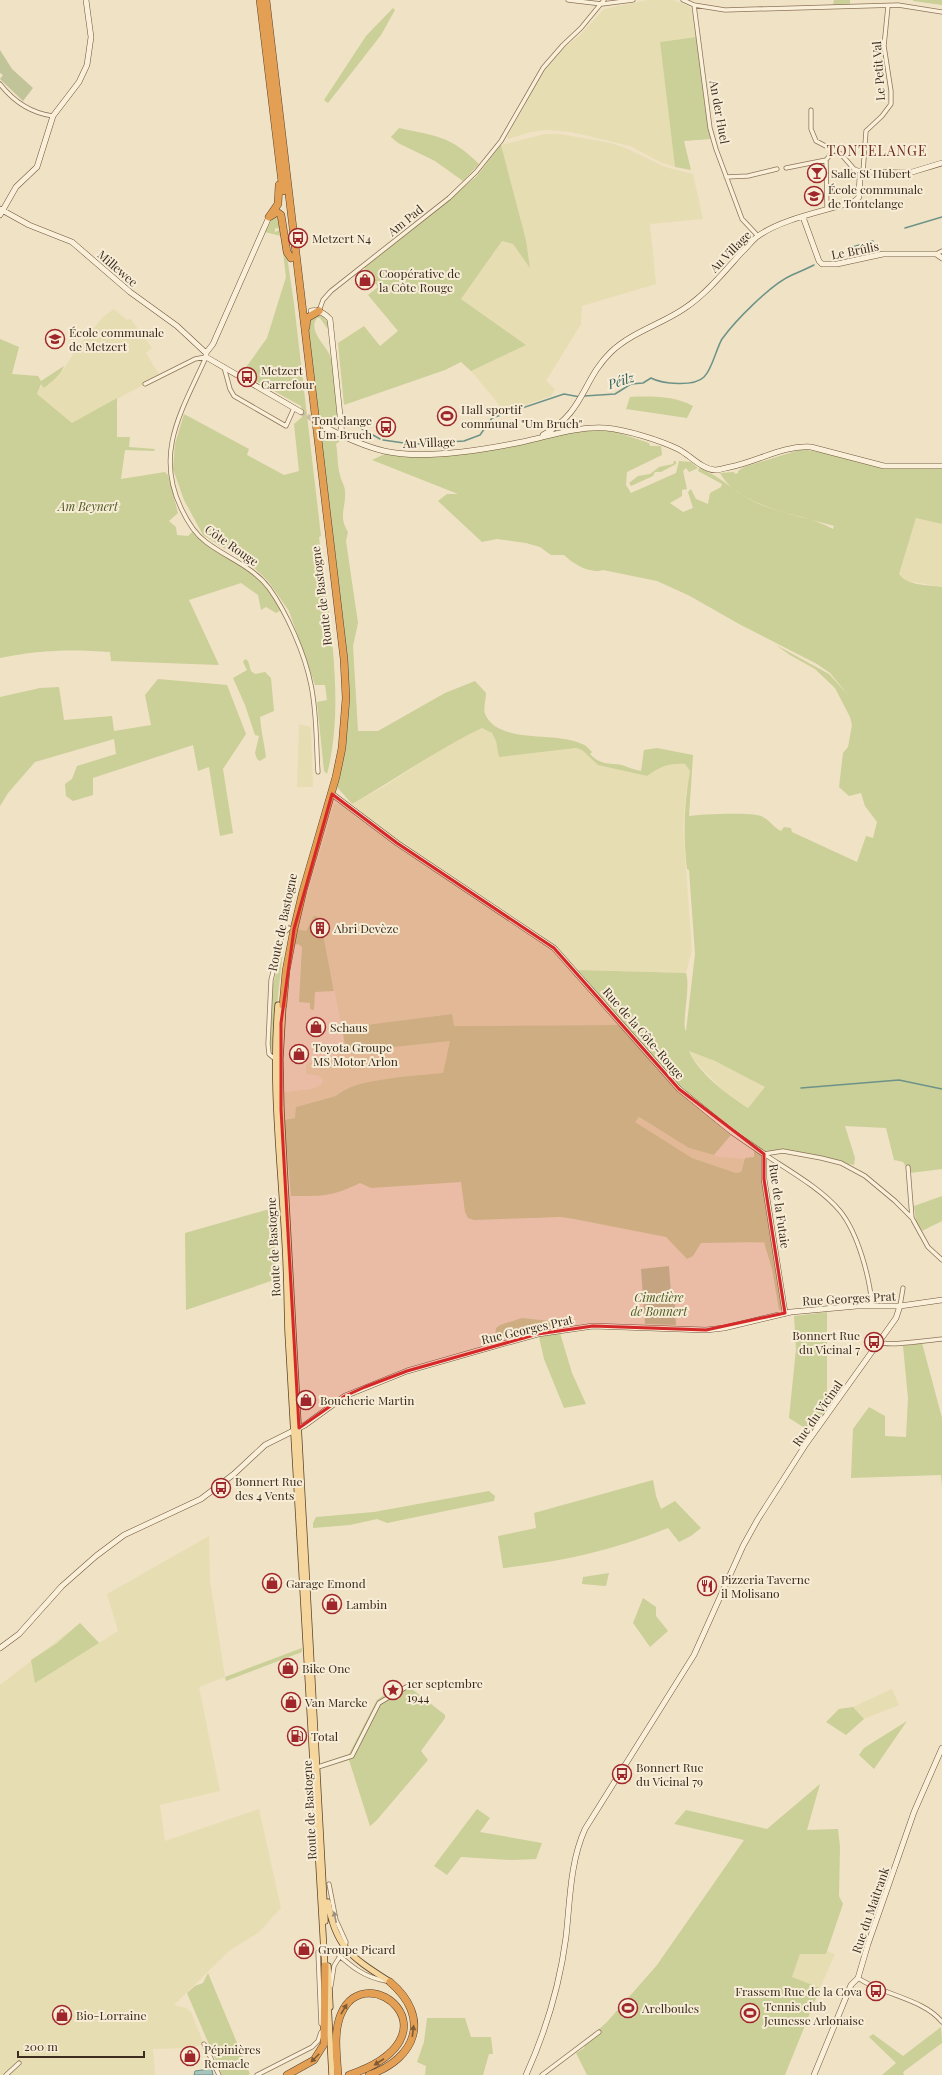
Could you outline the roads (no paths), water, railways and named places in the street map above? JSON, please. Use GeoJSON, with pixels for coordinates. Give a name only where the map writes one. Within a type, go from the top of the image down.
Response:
{"type":"FeatureCollection","features":[{"type":"Feature","properties":{"kind":"highway"},"geometry":{"type":"LineString","coordinates":[[260,0],[279,158],[311,387]]}},
{"type":"Feature","properties":{"kind":"highway"},"geometry":{"type":"LineString","coordinates":[[266,0],[293,258],[313,425]]}},
{"type":"Feature","properties":{"kind":"highway"},"geometry":{"type":"LineString","coordinates":[[269,217],[278,204],[279,158]]}},
{"type":"Feature","properties":{"kind":"highway"},"geometry":{"type":"LineString","coordinates":[[269,217],[277,212],[281,215],[287,252],[298,262],[304,308],[315,311],[306,322],[313,425]]}},
{"type":"Feature","properties":{"kind":"highway","name":"Route de Bastogne"},"geometry":{"type":"LineString","coordinates":[[280,1005],[294,929],[303,891],[332,794],[342,748],[346,698],[345,674],[313,425]]}},
{"type":"Feature","properties":{"kind":"highway","name":"Route de Bastogne"},"geometry":{"type":"LineString","coordinates":[[280,1005],[289,928],[298,889],[332,775],[341,722],[340,660],[313,425]]}},
{"type":"Feature","properties":{"kind":"highway"},"geometry":{"type":"LineString","coordinates":[[287,2075],[314,2060],[324,2044],[325,1966]]}},
{"type":"Feature","properties":{"kind":"highway"},"geometry":{"type":"LineString","coordinates":[[369,2075],[384,2069],[398,2059],[410,2045],[414,2033],[414,2021],[411,2008],[402,1994],[390,1982]]}},
{"type":"Feature","properties":{"kind":"highway"},"geometry":{"type":"LineString","coordinates":[[338,2075],[336,2036],[341,2013],[350,2001],[360,1995],[380,1995],[393,2002],[401,2012],[403,2022],[402,2035],[392,2052],[378,2063],[362,2071],[349,2075]]}},
{"type":"Feature","properties":{"kind":"main road","name":"Route de Bastogne"},"geometry":{"type":"LineString","coordinates":[[280,1005],[275,1059],[276,1108],[318,1767],[327,1884],[325,1966],[333,2075]]}},
{"type":"Feature","properties":{"kind":"main road","name":"Route de Bastogne"},"geometry":{"type":"LineString","coordinates":[[280,1005],[281,1109],[297,1430],[333,2075]]}},
{"type":"Feature","properties":{"kind":"main road"},"geometry":{"type":"LineString","coordinates":[[327,1884],[334,1931],[345,1948],[362,1963],[390,1982]]}},
{"type":"Feature","properties":{"kind":"street"},"geometry":{"type":"LineString","coordinates":[[1,212],[16,187],[37,167],[53,116],[78,82],[90,58],[91,32],[86,0]]}},
{"type":"Feature","properties":{"kind":"street"},"geometry":{"type":"LineString","coordinates":[[568,0],[603,2],[633,0]]}},
{"type":"Feature","properties":{"kind":"street"},"geometry":{"type":"LineString","coordinates":[[684,0],[694,4],[725,10],[888,6],[910,7],[942,12]]}},
{"type":"Feature","properties":{"kind":"street","name":"Am Pad"},"geometry":{"type":"LineString","coordinates":[[315,311],[331,291],[454,193],[476,172],[501,141],[543,68],[563,45],[582,28],[603,2]]}},
{"type":"Feature","properties":{"kind":"street","name":"An der Huel"},"geometry":{"type":"LineString","coordinates":[[694,4],[710,128],[742,219],[758,236]]}},
{"type":"Feature","properties":{"kind":"street","name":"Le Petit Val"},"geometry":{"type":"LineString","coordinates":[[863,172],[866,131],[888,109],[892,99],[884,46],[888,6]]}},
{"type":"Feature","properties":{"kind":"street"},"geometry":{"type":"LineString","coordinates":[[0,84],[20,104],[33,111],[53,116]]}},
{"type":"Feature","properties":{"kind":"street"},"geometry":{"type":"LineString","coordinates":[[0,93],[4,89]]}},
{"type":"Feature","properties":{"kind":"street"},"geometry":{"type":"LineString","coordinates":[[811,110],[811,129],[816,141],[841,154],[854,168],[863,172],[909,173],[942,163]]}},
{"type":"Feature","properties":{"kind":"street"},"geometry":{"type":"LineString","coordinates":[[827,208],[826,160],[834,150]]}},
{"type":"Feature","properties":{"kind":"street"},"geometry":{"type":"LineString","coordinates":[[786,168],[826,160]]}},
{"type":"Feature","properties":{"kind":"street"},"geometry":{"type":"LineString","coordinates":[[726,176],[748,176],[777,169]]}},
{"type":"Feature","properties":{"kind":"street","name":"Au Village"},"geometry":{"type":"LineString","coordinates":[[537,438],[562,423],[579,403],[600,365],[612,351],[686,308],[700,296],[758,236],[802,217],[827,208],[848,203],[859,198],[860,175],[863,172]]}},
{"type":"Feature","properties":{"kind":"street","name":"Millewee"},"geometry":{"type":"LineString","coordinates":[[1,212],[72,242],[130,292],[177,326],[206,355]]}},
{"type":"Feature","properties":{"kind":"street"},"geometry":{"type":"LineString","coordinates":[[144,384],[206,355],[213,344],[269,217]]}},
{"type":"Feature","properties":{"kind":"street","name":"Le Brûlis"},"geometry":{"type":"LineString","coordinates":[[802,217],[819,261],[822,264],[837,264],[883,254],[936,254]]}},
{"type":"Feature","properties":{"kind":"street"},"geometry":{"type":"LineString","coordinates":[[942,251],[936,254],[942,258]]}},
{"type":"Feature","properties":{"kind":"street"},"geometry":{"type":"LineString","coordinates":[[315,311],[330,319],[342,435]]}},
{"type":"Feature","properties":{"kind":"street"},"geometry":{"type":"LineString","coordinates":[[206,355],[301,412]]}},
{"type":"Feature","properties":{"kind":"street","name":"Côte Rouge"},"geometry":{"type":"LineString","coordinates":[[206,355],[173,434],[169,470],[174,490],[185,516],[194,530],[205,541],[246,566],[260,578],[284,614],[299,648],[311,685],[318,772]]}},
{"type":"Feature","properties":{"kind":"street"},"geometry":{"type":"LineString","coordinates":[[224,367],[230,389],[237,398],[286,426],[294,408]]}},
{"type":"Feature","properties":{"kind":"street","name":"Au Village"},"geometry":{"type":"LineString","coordinates":[[326,427],[342,435],[385,451],[424,454],[469,450],[579,429],[613,429],[674,447],[696,461],[716,470],[743,465],[799,446],[811,447],[884,466],[942,466]]}},
{"type":"Feature","properties":{"kind":"street","name":"Rue de la Côte-Rouge"},"geometry":{"type":"LineString","coordinates":[[332,794],[397,843],[554,948],[679,1089],[732,1132],[764,1154]]}},
{"type":"Feature","properties":{"kind":"street"},"geometry":{"type":"LineString","coordinates":[[275,1059],[269,1054],[268,1044],[271,980],[281,939],[283,934],[289,928]]}},
{"type":"Feature","properties":{"kind":"street"},"geometry":{"type":"LineString","coordinates":[[764,1154],[783,1151],[841,1163],[876,1183],[912,1218],[928,1247],[942,1260]]}},
{"type":"Feature","properties":{"kind":"street","name":"Rue de la Futaie"},"geometry":{"type":"LineString","coordinates":[[764,1154],[821,1194],[832,1203],[845,1218],[854,1237],[864,1268],[872,1306]]}},
{"type":"Feature","properties":{"kind":"street","name":"Rue de la Futaie"},"geometry":{"type":"LineString","coordinates":[[764,1154],[764,1179],[785,1313]]}},
{"type":"Feature","properties":{"kind":"street"},"geometry":{"type":"LineString","coordinates":[[908,1167],[912,1218]]}},
{"type":"Feature","properties":{"kind":"street"},"geometry":{"type":"LineString","coordinates":[[900,1306],[902,1288]]}},
{"type":"Feature","properties":{"kind":"street","name":"Rue Georges Prat"},"geometry":{"type":"LineString","coordinates":[[0,1648],[19,1634],[62,1586],[96,1556],[124,1535],[201,1499],[234,1474],[265,1445],[297,1430],[345,1396],[407,1371],[538,1334],[593,1326],[706,1330],[724,1328],[785,1313],[872,1306],[900,1306],[942,1300]]}},
{"type":"Feature","properties":{"kind":"street","name":"Rue du Vicinal"},"geometry":{"type":"LineString","coordinates":[[526,2075],[541,2039],[556,1984],[566,1939],[575,1858],[582,1835],[694,1655],[750,1532],[806,1444],[898,1315],[900,1306]]}},
{"type":"Feature","properties":{"kind":"street"},"geometry":{"type":"LineString","coordinates":[[879,1342],[891,1345],[942,1339]]}},
{"type":"Feature","properties":{"kind":"street"},"geometry":{"type":"LineString","coordinates":[[318,1767],[352,1756],[379,1702],[408,1686]]}},
{"type":"Feature","properties":{"kind":"street","name":"Rue du Maitrank"},"geometry":{"type":"LineString","coordinates":[[814,2075],[851,1985],[858,1978],[868,1944],[914,1812],[942,1748]]}},
{"type":"Feature","properties":{"kind":"street"},"geometry":{"type":"LineString","coordinates":[[329,1995],[334,1966],[345,1948]]}},
{"type":"Feature","properties":{"kind":"street"},"geometry":{"type":"LineString","coordinates":[[326,1951],[334,1951],[352,1968],[363,1975],[390,1982]]}},
{"type":"Feature","properties":{"kind":"street","name":"Route de Bastogne"},"geometry":{"type":"LineString","coordinates":[[256,2075],[312,2047],[318,2041],[321,2034],[318,1952],[326,1951]]}},
{"type":"Feature","properties":{"kind":"street"},"geometry":{"type":"LineString","coordinates":[[858,1978],[926,2009],[937,2016],[942,2022]]}},
{"type":"Feature","properties":{"kind":"street"},"geometry":{"type":"LineString","coordinates":[[542,2075],[599,2032]]}},
{"type":"Feature","properties":{"kind":"street"},"geometry":{"type":"LineString","coordinates":[[204,2044],[219,2075]]}},
{"type":"Feature","properties":{"kind":"street"},"geometry":{"type":"LineString","coordinates":[[6,2075],[19,2063]]}},
{"type":"Feature","properties":{"kind":"water"},"geometry":{"type":"Polygon","coordinates":[[[212,2070],[213,2075],[194,2075],[195,2071],[212,2070]]]}},
{"type":"Feature","properties":{"kind":"waterway","name":"Péilz"},"geometry":{"type":"LineString","coordinates":[[905,228],[942,217]]}},
{"type":"Feature","properties":{"kind":"waterway","name":"Péilz"},"geometry":{"type":"LineString","coordinates":[[849,248],[873,241]]}},
{"type":"Feature","properties":{"kind":"waterway","name":"Péilz"},"geometry":{"type":"LineString","coordinates":[[584,396],[615,394],[631,384],[643,383],[651,378],[663,382],[678,384],[699,380],[707,374],[722,339],[744,313],[774,286],[792,275],[814,265]]}},
{"type":"Feature","properties":{"kind":"waterway","name":"Péilz"},"geometry":{"type":"LineString","coordinates":[[416,444],[464,441],[480,435],[492,418],[564,394],[580,397]]}},
{"type":"Feature","properties":{"kind":"waterway","name":"Péilz"},"geometry":{"type":"LineString","coordinates":[[345,419],[380,439]]}},
{"type":"Feature","properties":{"kind":"waterway","name":"Péilz"},"geometry":{"type":"LineString","coordinates":[[383,440],[411,444]]}},
{"type":"Feature","properties":{"kind":"waterway"},"geometry":{"type":"LineString","coordinates":[[801,1088],[899,1080],[942,1089]]}},
{"type":"Feature","properties":{"kind":"tunnel"},"geometry":{"type":"LineString","coordinates":[[301,412],[325,427]]}},
{"type":"Feature","properties":{"kind":"place","name":"Salle St Hubert"},"geometry":{"type":"Point","coordinates":[817,173]}},
{"type":"Feature","properties":{"kind":"place","name":"École communale de Tontelange"},"geometry":{"type":"Point","coordinates":[814,196]}},
{"type":"Feature","properties":{"kind":"place","name":"Metzert N4"},"geometry":{"type":"Point","coordinates":[298,238]}},
{"type":"Feature","properties":{"kind":"place","name":"Coopérative de la Côte Rouge"},"geometry":{"type":"Point","coordinates":[365,280]}},
{"type":"Feature","properties":{"kind":"place","name":"École communale de Metzert"},"geometry":{"type":"Point","coordinates":[55,339]}},
{"type":"Feature","properties":{"kind":"place","name":"Metzert Carrefour"},"geometry":{"type":"Point","coordinates":[247,377]}},
{"type":"Feature","properties":{"kind":"place","name":"Hall sportif communal \"Um Bruch\""},"geometry":{"type":"Point","coordinates":[447,416]}},
{"type":"Feature","properties":{"kind":"place","name":"Tontelange Um Bruch"},"geometry":{"type":"Point","coordinates":[386,427]}},
{"type":"Feature","properties":{"kind":"place","name":"Abri Devèze"},"geometry":{"type":"Point","coordinates":[320,928]}},
{"type":"Feature","properties":{"kind":"place","name":"Schaus"},"geometry":{"type":"Point","coordinates":[316,1027]}},
{"type":"Feature","properties":{"kind":"place","name":"Toyota Groupe MS Motor Arlon"},"geometry":{"type":"Point","coordinates":[299,1054]}},
{"type":"Feature","properties":{"kind":"place","name":"Bonnert Rue du Vicinal 7"},"geometry":{"type":"Point","coordinates":[874,1342]}},
{"type":"Feature","properties":{"kind":"place","name":"Boucherie Martin"},"geometry":{"type":"Point","coordinates":[306,1400]}},
{"type":"Feature","properties":{"kind":"place","name":"Bonnert Rue des 4 Vents"},"geometry":{"type":"Point","coordinates":[221,1488]}},
{"type":"Feature","properties":{"kind":"place","name":"Garage Emond"},"geometry":{"type":"Point","coordinates":[272,1583]}},
{"type":"Feature","properties":{"kind":"place","name":"Pizzeria Taverne il Molisano"},"geometry":{"type":"Point","coordinates":[707,1586]}},
{"type":"Feature","properties":{"kind":"place","name":"Lambin"},"geometry":{"type":"Point","coordinates":[332,1604]}},
{"type":"Feature","properties":{"kind":"place","name":"Bike One"},"geometry":{"type":"Point","coordinates":[288,1668]}},
{"type":"Feature","properties":{"kind":"place","name":"1er septembre 1944"},"geometry":{"type":"Point","coordinates":[393,1690]}},
{"type":"Feature","properties":{"kind":"place","name":"Van Marcke"},"geometry":{"type":"Point","coordinates":[291,1702]}},
{"type":"Feature","properties":{"kind":"place","name":"Total"},"geometry":{"type":"Point","coordinates":[297,1736]}},
{"type":"Feature","properties":{"kind":"place","name":"Bonnert Rue du Vicinal 79"},"geometry":{"type":"Point","coordinates":[622,1774]}},
{"type":"Feature","properties":{"kind":"place","name":"Groupe Picard"},"geometry":{"type":"Point","coordinates":[304,1949]}},
{"type":"Feature","properties":{"kind":"place","name":"Frassem Rue de la Cova"},"geometry":{"type":"Point","coordinates":[876,1991]}},
{"type":"Feature","properties":{"kind":"place","name":"Arelboules"},"geometry":{"type":"Point","coordinates":[628,2008]}},
{"type":"Feature","properties":{"kind":"place","name":"Tennis club Jeunesse Arlonaise"},"geometry":{"type":"Point","coordinates":[750,2013]}},
{"type":"Feature","properties":{"kind":"place","name":"Bio-Lorraine"},"geometry":{"type":"Point","coordinates":[62,2015]}},
{"type":"Feature","properties":{"kind":"place","name":"Pépinières Remacle"},"geometry":{"type":"Point","coordinates":[190,2056]}},
{"type":"Feature","properties":{"kind":"district","name":"TONTELANGE"},"geometry":{"type":"Point","coordinates":[877,150]}},
{"type":"Feature","properties":{"kind":"park label","name":"Am Beynert"},"geometry":{"type":"Point","coordinates":[88,506]}},
{"type":"Feature","properties":{"kind":"park label","name":"Cimetière de Bonnert"},"geometry":{"type":"Point","coordinates":[659,1304]}}]}
